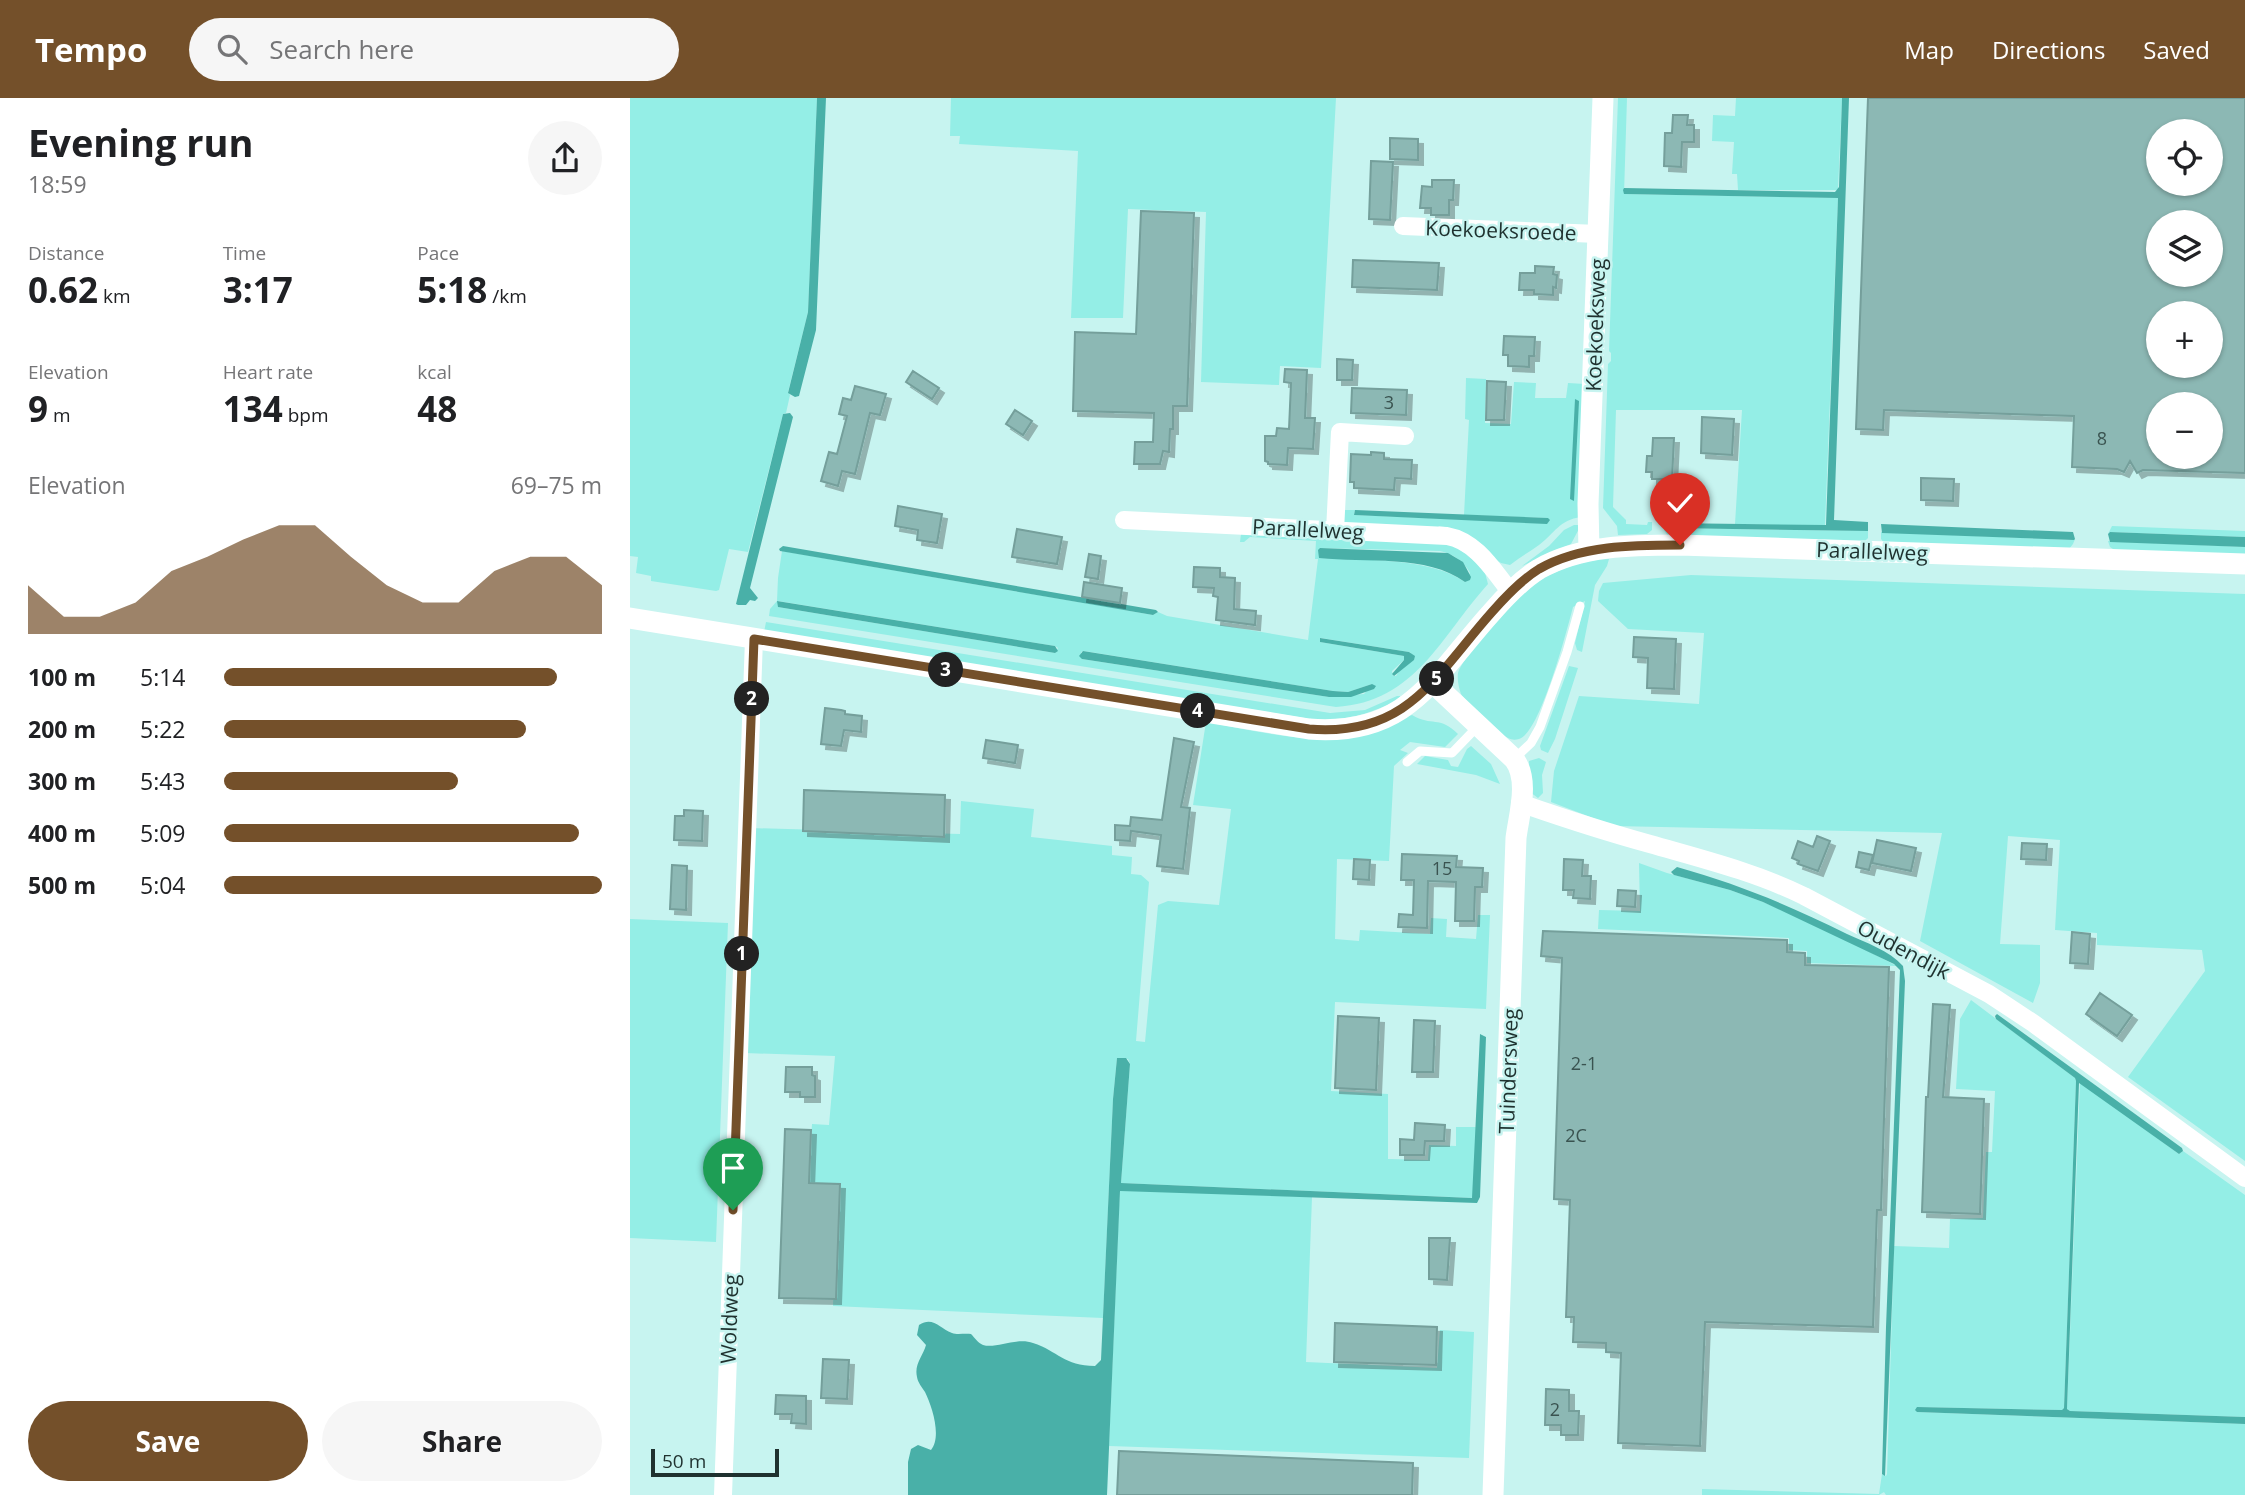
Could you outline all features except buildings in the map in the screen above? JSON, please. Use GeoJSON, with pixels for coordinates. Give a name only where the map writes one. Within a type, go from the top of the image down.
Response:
{"type":"FeatureCollection","features":[{"type":"Feature","properties":{"kind":"street","name":"Koekoeksweg"},"geometry":{"type":"LineString","coordinates":[[1589,551],[1588,504],[1603,98]]}},
{"type":"Feature","properties":{"kind":"street","name":"Koekoeksroede"},"geometry":{"type":"LineString","coordinates":[[1403,226],[1598,234]]}},
{"type":"Feature","properties":{"kind":"street"},"geometry":{"type":"LineString","coordinates":[[1335,531],[1340,432],[1405,436]]}},
{"type":"Feature","properties":{"kind":"street","name":"Parallelweg"},"geometry":{"type":"LineString","coordinates":[[1124,520],[1459,538],[1474,548],[1510,591]]}},
{"type":"Feature","properties":{"kind":"street","name":"Parallelweg"},"geometry":{"type":"LineString","coordinates":[[1433,683],[1510,591],[1539,569],[1589,551],[1635,545],[1680,545],[2245,564]]}},
{"type":"Feature","properties":{"kind":"street"},"geometry":{"type":"LineString","coordinates":[[630,618],[1322,730],[1348,729],[1377,721],[1409,705],[1433,683],[1514,759]]}},
{"type":"Feature","properties":{"kind":"street","name":"Woldweg"},"geometry":{"type":"LineString","coordinates":[[723,1495],[754,639]]}},
{"type":"Feature","properties":{"kind":"street","name":"Tuindersweg"},"geometry":{"type":"LineString","coordinates":[[1493,1495],[1516,838],[1521,774],[1514,759]]}},
{"type":"Feature","properties":{"kind":"street","name":"Oudendijk"},"geometry":{"type":"LineString","coordinates":[[1520,803],[1593,828],[1733,868],[1804,896],[1989,994],[2033,1023],[2245,1178]]}},
{"type":"Feature","properties":{"kind":"lane"},"geometry":{"type":"LineString","coordinates":[[1514,759],[1531,743],[1540,727],[1580,607]]}},
{"type":"Feature","properties":{"kind":"lane"},"geometry":{"type":"LineString","coordinates":[[1407,762],[1420,751],[1452,753],[1479,725]]}},
{"type":"Feature","properties":{"kind":"shaded area"},"geometry":{"type":"Polygon","coordinates":[[[630,98],[817,98],[808,312],[788,392],[790,395],[786,413],[783,414],[748,552],[729,549],[719,590],[716,591],[651,581],[651,576],[636,573],[638,557],[630,556],[630,98]]]}},
{"type":"Feature","properties":{"kind":"shaded area"},"geometry":{"type":"Polygon","coordinates":[[[817,98],[826,98],[816,330],[799,396],[795,397],[788,393],[808,312],[817,98]]]}},
{"type":"Feature","properties":{"kind":"shaded area"},"geometry":{"type":"Polygon","coordinates":[[[951,98],[1336,98],[1321,368],[1280,366],[1279,385],[1201,382],[1206,212],[1128,209],[1123,318],[1071,318],[1078,151],[959,144],[960,136],[950,136],[951,98]]]}},
{"type":"Feature","properties":{"kind":"shaded area"},"geometry":{"type":"Polygon","coordinates":[[[1618,98],[1627,98],[1624,194],[1838,198],[1825,526],[1735,524],[1742,410],[1616,410],[1613,507],[1626,520],[1626,524],[1647,525],[1652,522],[1652,530],[1647,534],[1618,535],[1617,526],[1603,508],[1608,364],[1611,361],[1609,351],[1618,98]]]}},
{"type":"Feature","properties":{"kind":"shaded area"},"geometry":{"type":"Polygon","coordinates":[[[1736,98],[1842,98],[1838,190],[1738,190],[1737,174],[1732,174],[1734,142],[1712,141],[1713,115],[1735,116],[1736,98]]]}},
{"type":"Feature","properties":{"kind":"shaded area"},"geometry":{"type":"Polygon","coordinates":[[[1842,98],[1849,98],[1834,520],[1868,522],[1868,531],[1669,528],[1669,523],[1826,525],[1838,198],[1624,194],[1623,190],[1835,192],[1839,187],[1842,98]]]}},
{"type":"Feature","properties":{"kind":"shaded area"},"geometry":{"type":"Polygon","coordinates":[[[1466,378],[1486,379],[1485,423],[1511,424],[1514,382],[1536,383],[1535,398],[1566,398],[1568,383],[1585,384],[1581,517],[1562,524],[1539,545],[1510,565],[1501,563],[1445,527],[1439,526],[1435,531],[1344,524],[1344,510],[1355,510],[1354,515],[1548,523],[1548,518],[1464,515],[1469,420],[1465,419],[1466,378]]]}},
{"type":"Feature","properties":{"kind":"shaded area"},"geometry":{"type":"Polygon","coordinates":[[[1575,399],[1579,401],[1574,501],[1570,499],[1575,399]]]}},
{"type":"Feature","properties":{"kind":"shaded area"},"geometry":{"type":"Polygon","coordinates":[[[790,413],[793,417],[750,588],[758,598],[755,601],[750,600],[746,605],[738,605],[736,604],[783,414],[790,413]]]}},
{"type":"Feature","properties":{"kind":"shaded area"},"geometry":{"type":"Polygon","coordinates":[[[1355,510],[1550,520],[1547,524],[1354,515],[1355,510]]]}},
{"type":"Feature","properties":{"kind":"shaded area"},"geometry":{"type":"Polygon","coordinates":[[[1664,522],[1669,523],[1669,528],[1868,531],[1868,538],[1864,542],[1668,536],[1664,530],[1664,522]]]}},
{"type":"Feature","properties":{"kind":"shaded area"},"geometry":{"type":"Polygon","coordinates":[[[1881,524],[2073,532],[2075,539],[1882,533],[1881,524]]]}},
{"type":"Feature","properties":{"kind":"shaded area"},"geometry":{"type":"Polygon","coordinates":[[[1581,525],[1571,544],[1522,566],[1549,546],[1564,530],[1581,525]]]}},
{"type":"Feature","properties":{"kind":"shaded area"},"geometry":{"type":"Polygon","coordinates":[[[2112,526],[2245,531],[2245,537],[2108,534],[2112,526]]]}},
{"type":"Feature","properties":{"kind":"shaded area"},"geometry":{"type":"Polygon","coordinates":[[[1881,532],[2075,539],[2069,549],[1885,544],[1881,539],[1881,532]]]}},
{"type":"Feature","properties":{"kind":"shaded area"},"geometry":{"type":"Polygon","coordinates":[[[2110,532],[2245,537],[2245,547],[2110,542],[2110,532]]]}},
{"type":"Feature","properties":{"kind":"shaded area"},"geometry":{"type":"Polygon","coordinates":[[[1241,534],[1451,542],[1484,569],[1488,584],[1407,680],[1387,693],[1364,702],[1336,707],[769,616],[770,609],[777,601],[782,551],[1153,615],[1158,612],[1167,616],[1308,640],[1318,559],[1315,559],[1316,541],[1250,537],[1240,542],[1241,534]],[[1320,548],[1319,558],[1416,564],[1451,574],[1465,582],[1470,573],[1458,559],[1440,551],[1320,548]],[[778,601],[778,607],[1055,653],[1058,648],[778,601]],[[1321,638],[1320,642],[1404,656],[1404,660],[1392,671],[1393,676],[1396,676],[1411,653],[1321,638]],[[1081,652],[1082,659],[1329,697],[1364,694],[1372,684],[1348,692],[1333,691],[1081,652]]]}},
{"type":"Feature","properties":{"kind":"shaded area"},"geometry":{"type":"Polygon","coordinates":[[[2108,541],[2245,547],[2245,556],[2116,551],[2110,547],[2108,541]]]}},
{"type":"Feature","properties":{"kind":"shaded area"},"geometry":{"type":"Polygon","coordinates":[[[783,546],[1158,612],[1153,615],[780,551],[783,546]]]}},
{"type":"Feature","properties":{"kind":"shaded area"},"geometry":{"type":"Polygon","coordinates":[[[1320,548],[1448,553],[1463,562],[1471,577],[1465,582],[1450,573],[1414,563],[1319,558],[1320,548]]]}},
{"type":"Feature","properties":{"kind":"shaded area"},"geometry":{"type":"Polygon","coordinates":[[[1609,559],[1595,585],[1582,652],[1577,650],[1575,643],[1585,601],[1573,607],[1552,680],[1535,720],[1527,733],[1519,739],[1504,736],[1461,694],[1458,673],[1462,665],[1493,624],[1537,582],[1572,566],[1609,559]]]}},
{"type":"Feature","properties":{"kind":"shaded area"},"geometry":{"type":"Polygon","coordinates":[[[1691,575],[2245,594],[2245,1161],[2128,1077],[2205,971],[2202,950],[2097,945],[2097,933],[2055,930],[2060,840],[2008,836],[2000,944],[2040,945],[2040,983],[2033,1003],[1920,941],[1942,833],[1614,826],[1551,802],[1554,771],[1579,696],[1699,704],[1704,633],[1628,629],[1598,601],[1603,583],[1691,575]]]}},
{"type":"Feature","properties":{"kind":"shaded area"},"geometry":{"type":"Polygon","coordinates":[[[777,601],[1055,646],[1058,651],[1055,653],[778,607],[777,601]]]}},
{"type":"Feature","properties":{"kind":"shaded area"},"geometry":{"type":"Polygon","coordinates":[[[766,622],[1330,713],[1365,710],[1397,696],[1400,696],[1400,699],[1361,715],[1318,720],[764,632],[766,622]]]}},
{"type":"Feature","properties":{"kind":"shaded area"},"geometry":{"type":"Polygon","coordinates":[[[1320,638],[1409,652],[1415,656],[1414,660],[1394,676],[1392,674],[1404,660],[1404,656],[1320,642],[1320,638]]]}},
{"type":"Feature","properties":{"kind":"shaded area"},"geometry":{"type":"Polygon","coordinates":[[[1083,651],[1333,691],[1348,692],[1372,684],[1376,686],[1351,697],[1329,697],[1082,659],[1079,656],[1083,651]]]}},
{"type":"Feature","properties":{"kind":"shaded area"},"geometry":{"type":"Polygon","coordinates":[[[1569,666],[1578,668],[1548,753],[1541,750],[1540,746],[1569,666]]]}},
{"type":"Feature","properties":{"kind":"shaded area"},"geometry":{"type":"Polygon","coordinates":[[[1412,715],[1446,725],[1458,734],[1445,747],[1410,742],[1400,750],[1408,753],[1394,766],[1389,861],[1337,859],[1335,939],[1359,941],[1360,930],[1430,934],[1431,918],[1447,919],[1446,937],[1476,939],[1478,915],[1490,915],[1486,1009],[1335,1002],[1331,1091],[1388,1094],[1388,1159],[1428,1160],[1429,1145],[1456,1146],[1456,1127],[1477,1127],[1474,1198],[1121,1183],[1130,1064],[1128,1059],[1117,1058],[1103,1318],[833,1306],[838,1185],[808,1183],[812,1124],[829,1125],[835,1056],[745,1053],[750,828],[960,834],[961,801],[1034,809],[1031,837],[1112,846],[1112,855],[1132,857],[1131,874],[1141,875],[1149,882],[1136,1041],[1145,1042],[1158,905],[1168,901],[1219,905],[1231,809],[1193,805],[1206,722],[1290,737],[1341,739],[1412,715]]]}},
{"type":"Feature","properties":{"kind":"shaded area"},"geometry":{"type":"Polygon","coordinates":[[[1471,746],[1491,764],[1500,784],[1476,775],[1417,764],[1425,756],[1448,760],[1451,766],[1458,767],[1471,746]]]}},
{"type":"Feature","properties":{"kind":"shaded area"},"geometry":{"type":"Polygon","coordinates":[[[1539,758],[1546,762],[1542,775],[1543,793],[1538,798],[1530,792],[1529,761],[1539,758]]]}},
{"type":"Feature","properties":{"kind":"shaded area"},"geometry":{"type":"Polygon","coordinates":[[[1639,863],[1763,902],[1823,928],[1897,966],[1807,963],[1807,951],[1789,950],[1789,938],[1598,929],[1599,910],[1640,911],[1639,863]]]}},
{"type":"Feature","properties":{"kind":"shaded area"},"geometry":{"type":"Polygon","coordinates":[[[1677,867],[1785,905],[1877,947],[1903,966],[1905,981],[1885,1476],[1882,1474],[1886,1327],[1900,970],[1894,964],[1763,902],[1674,875],[1671,872],[1677,867]]]}},
{"type":"Feature","properties":{"kind":"shaded area"},"geometry":{"type":"Polygon","coordinates":[[[630,919],[728,923],[716,1242],[630,1238],[630,919]]]}},
{"type":"Feature","properties":{"kind":"shaded area"},"geometry":{"type":"Polygon","coordinates":[[[1971,1000],[2076,1081],[2064,1408],[1917,1407],[1917,1412],[2245,1424],[2245,1495],[1886,1495],[1884,1492],[1879,1495],[1702,1495],[1702,1489],[1879,1494],[1882,1474],[1887,1474],[1894,1246],[1949,1248],[1950,1219],[1983,1218],[1986,1152],[1992,1152],[1995,1091],[1956,1089],[1960,1019],[1971,1000]]]}},
{"type":"Feature","properties":{"kind":"shaded area"},"geometry":{"type":"Polygon","coordinates":[[[1997,1014],[2183,1151],[2179,1154],[2079,1083],[2067,1409],[2245,1417],[2245,1424],[1915,1410],[1917,1407],[2064,1408],[2076,1081],[1996,1019],[1997,1014]]]}},
{"type":"Feature","properties":{"kind":"shaded area"},"geometry":{"type":"Polygon","coordinates":[[[1480,1034],[1486,1037],[1480,1197],[1477,1203],[1120,1191],[1107,1495],[908,1495],[908,1462],[911,1449],[918,1445],[931,1450],[936,1437],[935,1421],[916,1372],[926,1345],[917,1335],[919,1325],[932,1322],[952,1333],[971,1334],[978,1342],[988,1346],[1020,1341],[1033,1343],[1076,1364],[1095,1366],[1101,1360],[1117,1058],[1126,1058],[1130,1064],[1121,1183],[1472,1198],[1480,1034]]]}},
{"type":"Feature","properties":{"kind":"shaded area"},"geometry":{"type":"Polygon","coordinates":[[[2080,1082],[2179,1154],[2183,1151],[2245,1195],[2245,1417],[2067,1409],[2080,1082]]]}},
{"type":"Feature","properties":{"kind":"shaded area"},"geometry":{"type":"Polygon","coordinates":[[[1120,1191],[1312,1197],[1306,1362],[1437,1368],[1440,1330],[1474,1332],[1469,1458],[1109,1446],[1119,1206],[1120,1191]]]}},
{"type":"Feature","properties":{"kind":"route"},"geometry":{"type":"LineString","coordinates":[[733,1210],[754,639],[1309,729],[1348,729],[1393,714],[1421,695],[1510,591],[1539,569],[1589,551],[1635,545],[1680,545]]}}]}
